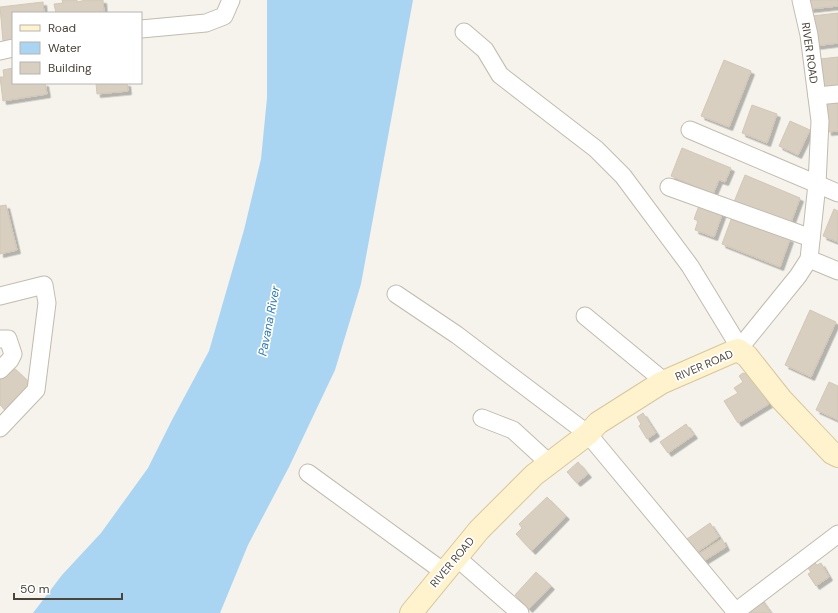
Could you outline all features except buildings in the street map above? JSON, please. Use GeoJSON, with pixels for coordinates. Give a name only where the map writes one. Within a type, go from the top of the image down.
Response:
{"type":"FeatureCollection","features":[{"type":"Feature","properties":{"kind":"street"},"geometry":{"type":"LineString","coordinates":[[142,29],[206,23],[224,16],[231,0]]}},
{"type":"Feature","properties":{"kind":"street","name":"RIVER ROAD"},"geometry":{"type":"LineString","coordinates":[[411,613],[479,530],[534,475],[588,434],[598,424],[664,382],[739,349],[798,276],[809,259],[817,184],[820,121],[809,35],[801,0]]}},
{"type":"Feature","properties":{"kind":"street"},"geometry":{"type":"LineString","coordinates":[[464,32],[485,50],[500,75],[596,149],[623,176],[690,266],[739,349],[747,356],[781,399],[832,453],[838,456]]}},
{"type":"Feature","properties":{"kind":"street"},"geometry":{"type":"LineString","coordinates":[[0,50],[12,48]]}},
{"type":"Feature","properties":{"kind":"street"},"geometry":{"type":"LineString","coordinates":[[817,96],[838,94]]}},
{"type":"Feature","properties":{"kind":"street"},"geometry":{"type":"LineString","coordinates":[[690,130],[838,193]]}},
{"type":"Feature","properties":{"kind":"street"},"geometry":{"type":"LineString","coordinates":[[669,187],[811,238]]}},
{"type":"Feature","properties":{"kind":"street"},"geometry":{"type":"LineString","coordinates":[[809,259],[838,271]]}},
{"type":"Feature","properties":{"kind":"street"},"geometry":{"type":"LineString","coordinates":[[0,296],[44,285],[47,303],[36,390],[0,428]]}},
{"type":"Feature","properties":{"kind":"street"},"geometry":{"type":"LineString","coordinates":[[396,294],[457,335],[588,434],[735,612],[838,534]]}},
{"type":"Feature","properties":{"kind":"street"},"geometry":{"type":"LineString","coordinates":[[585,316],[664,382]]}},
{"type":"Feature","properties":{"kind":"street"},"geometry":{"type":"LineString","coordinates":[[0,339],[8,339],[13,354],[10,360],[0,370]]}},
{"type":"Feature","properties":{"kind":"street"},"geometry":{"type":"LineString","coordinates":[[482,418],[513,430],[549,464]]}},
{"type":"Feature","properties":{"kind":"street"},"geometry":{"type":"LineString","coordinates":[[308,473],[450,564],[520,613]]}},
{"type":"Feature","properties":{"kind":"water","name":"Pavana River"},"geometry":{"type":"Polygon","coordinates":[[[267,0],[413,0],[361,284],[335,370],[289,467],[248,545],[220,613],[33,613],[62,575],[101,533],[148,468],[209,351],[244,230],[261,159],[267,98],[267,0]]]}}]}
